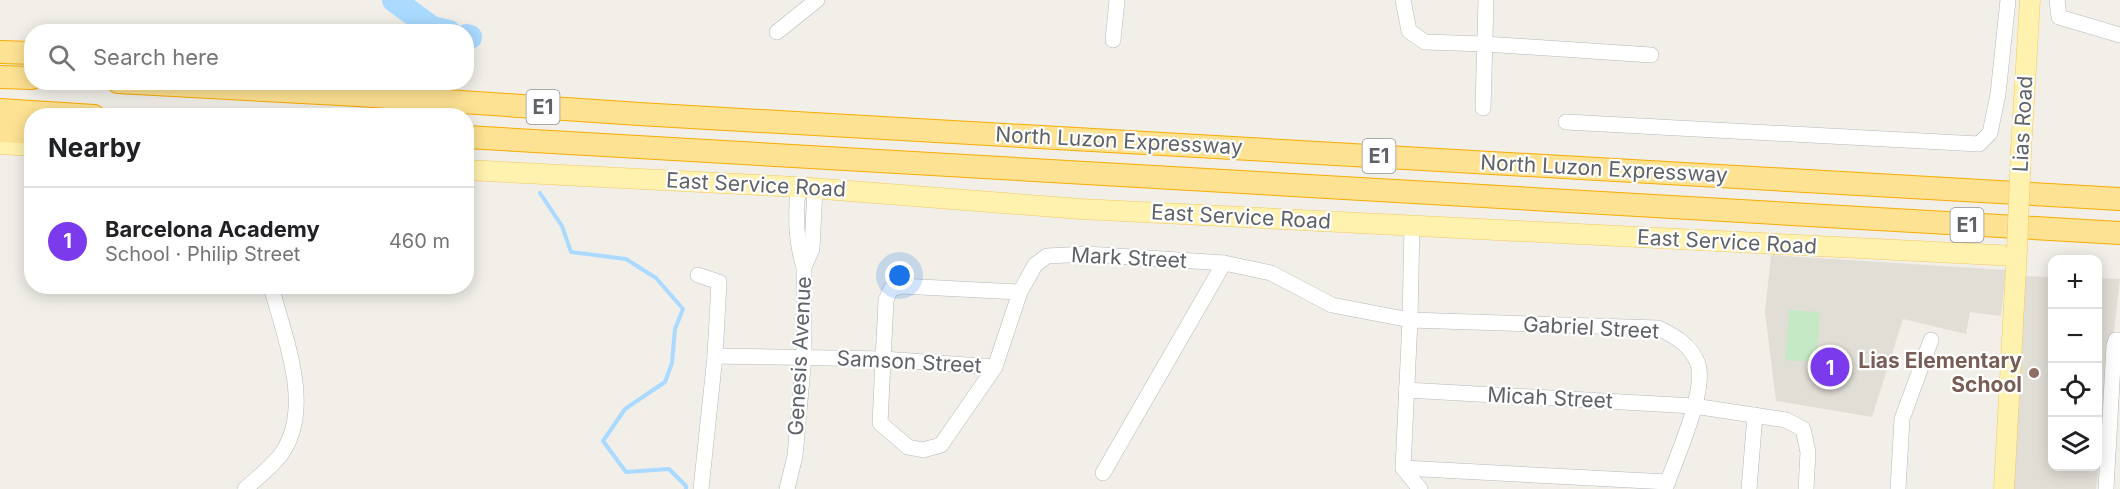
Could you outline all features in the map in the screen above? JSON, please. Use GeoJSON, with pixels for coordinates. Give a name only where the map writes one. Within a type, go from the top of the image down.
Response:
{"type":"FeatureCollection","features":[{"type":"Feature","properties":{"kind":"highway"},"geometry":{"type":"LineString","coordinates":[[0,52],[24,53]]}},
{"type":"Feature","properties":{"kind":"highway"},"geometry":{"type":"LineString","coordinates":[[0,76],[24,78]]}},
{"type":"Feature","properties":{"kind":"highway","name":"North Luzon Expressway"},"geometry":{"type":"LineString","coordinates":[[266,90],[651,115],[2120,199]]}},
{"type":"Feature","properties":{"kind":"highway"},"geometry":{"type":"LineString","coordinates":[[327,90],[358,95]]}},
{"type":"Feature","properties":{"kind":"highway"},"geometry":{"type":"LineString","coordinates":[[0,110],[24,112]]}},
{"type":"Feature","properties":{"kind":"highway"},"geometry":{"type":"LineString","coordinates":[[0,131],[24,132]]}},
{"type":"Feature","properties":{"kind":"highway","name":"North Luzon Expressway"},"geometry":{"type":"LineString","coordinates":[[474,136],[2120,233]]}},
{"type":"Feature","properties":{"kind":"main road","name":"Lias Road"},"geometry":{"type":"LineString","coordinates":[[2004,489],[2030,0]]}},
{"type":"Feature","properties":{"kind":"main road"},"geometry":{"type":"LineString","coordinates":[[0,144],[24,146]]}},
{"type":"Feature","properties":{"kind":"main road","name":"East Service Road"},"geometry":{"type":"LineString","coordinates":[[474,170],[807,187],[1081,209],[2017,252]]}},
{"type":"Feature","properties":{"kind":"street"},"geometry":{"type":"LineString","coordinates":[[777,32],[817,0]]}},
{"type":"Feature","properties":{"kind":"street"},"geometry":{"type":"LineString","coordinates":[[1113,40],[1117,0]]}},
{"type":"Feature","properties":{"kind":"street"},"geometry":{"type":"LineString","coordinates":[[1403,0],[1409,31],[1425,42],[1652,55]]}},
{"type":"Feature","properties":{"kind":"street"},"geometry":{"type":"LineString","coordinates":[[1483,108],[1486,0]]}},
{"type":"Feature","properties":{"kind":"street"},"geometry":{"type":"LineString","coordinates":[[1566,122],[1979,144],[1990,133],[1996,104],[2008,0]]}},
{"type":"Feature","properties":{"kind":"street"},"geometry":{"type":"LineString","coordinates":[[2057,0],[2059,17],[2120,35]]}},
{"type":"Feature","properties":{"kind":"street","name":"Genesis Avenue"},"geometry":{"type":"LineString","coordinates":[[787,489],[795,456],[804,356],[804,267],[797,246],[795,220],[807,187]]}},
{"type":"Feature","properties":{"kind":"street"},"geometry":{"type":"LineString","coordinates":[[1412,225],[1410,320],[1402,468],[1420,489]]}},
{"type":"Feature","properties":{"kind":"street","name":"Mark Street"},"geometry":{"type":"LineString","coordinates":[[883,359],[880,423],[908,447],[923,450],[941,445],[995,367],[1020,292],[1035,265],[1047,256],[1087,254],[1224,263],[1271,273],[1332,305],[1410,320]]}},
{"type":"Feature","properties":{"kind":"street"},"geometry":{"type":"LineString","coordinates":[[1103,473],[1224,263]]}},
{"type":"Feature","properties":{"kind":"street"},"geometry":{"type":"LineString","coordinates":[[698,275],[720,282],[701,489]]}},
{"type":"Feature","properties":{"kind":"street"},"geometry":{"type":"LineString","coordinates":[[883,359],[886,300],[891,289],[901,286],[1020,292]]}},
{"type":"Feature","properties":{"kind":"street"},"geometry":{"type":"LineString","coordinates":[[245,489],[282,454],[295,427],[296,383],[274,294]]}},
{"type":"Feature","properties":{"kind":"street","name":"Gabriel Street"},"geometry":{"type":"LineString","coordinates":[[1410,320],[1658,328],[1681,339],[1698,364],[1700,388],[1667,485]]}},
{"type":"Feature","properties":{"kind":"street"},"geometry":{"type":"LineString","coordinates":[[1898,489],[1902,418],[1931,340]]}},
{"type":"Feature","properties":{"kind":"street"},"geometry":{"type":"LineString","coordinates":[[2106,489],[2114,346],[2116,340],[2120,340]]}},
{"type":"Feature","properties":{"kind":"street","name":"Samson Street"},"geometry":{"type":"LineString","coordinates":[[715,356],[883,359],[995,367]]}},
{"type":"Feature","properties":{"kind":"street","name":"Micah Street"},"geometry":{"type":"LineString","coordinates":[[1406,390],[1694,406],[1786,420],[1803,429],[1808,453],[1806,489]]}},
{"type":"Feature","properties":{"kind":"street"},"geometry":{"type":"LineString","coordinates":[[1749,489],[1755,415]]}},
{"type":"Feature","properties":{"kind":"street"},"geometry":{"type":"LineString","coordinates":[[1402,468],[1667,485]]}},
{"type":"Feature","properties":{"kind":"shaded area"},"geometry":{"type":"Polygon","coordinates":[[[1771,255],[2006,270],[2001,316],[1970,312],[1966,334],[1903,319],[1872,417],[1776,401],[1765,312],[1771,255]]]}},
{"type":"Feature","properties":{"kind":"shaded area","name":"Lias Elementary School"},"geometry":{"type":"Polygon","coordinates":[[[2021,276],[2048,277],[2048,471],[2098,471],[2096,489],[2008,489],[2021,276]]]}},
{"type":"Feature","properties":{"kind":"shaded area","name":"Lias Elementary School"},"geometry":{"type":"Polygon","coordinates":[[[2102,278],[2120,279],[2102,436],[2102,278]]]}},
{"type":"Feature","properties":{"kind":"green space"},"geometry":{"type":"Polygon","coordinates":[[[1789,310],[1820,312],[1816,362],[1785,360],[1789,310]]]}},
{"type":"Feature","properties":{"kind":"waterway"},"geometry":{"type":"LineString","coordinates":[[394,0],[427,24]]}},
{"type":"Feature","properties":{"kind":"waterway"},"geometry":{"type":"LineString","coordinates":[[540,193],[562,226],[571,252],[626,259],[656,278],[683,309],[675,329],[672,363],[665,382],[625,409],[603,441],[626,472],[669,469],[686,486],[686,489]]}},
{"type":"Feature","properties":{"kind":"place","name":"Barcelona Academy"},"geometry":{"type":"Point","coordinates":[1830,367]}},
{"type":"Feature","properties":{"kind":"place","name":"Lias Elementary School"},"geometry":{"type":"Point","coordinates":[2034,373]}}]}
